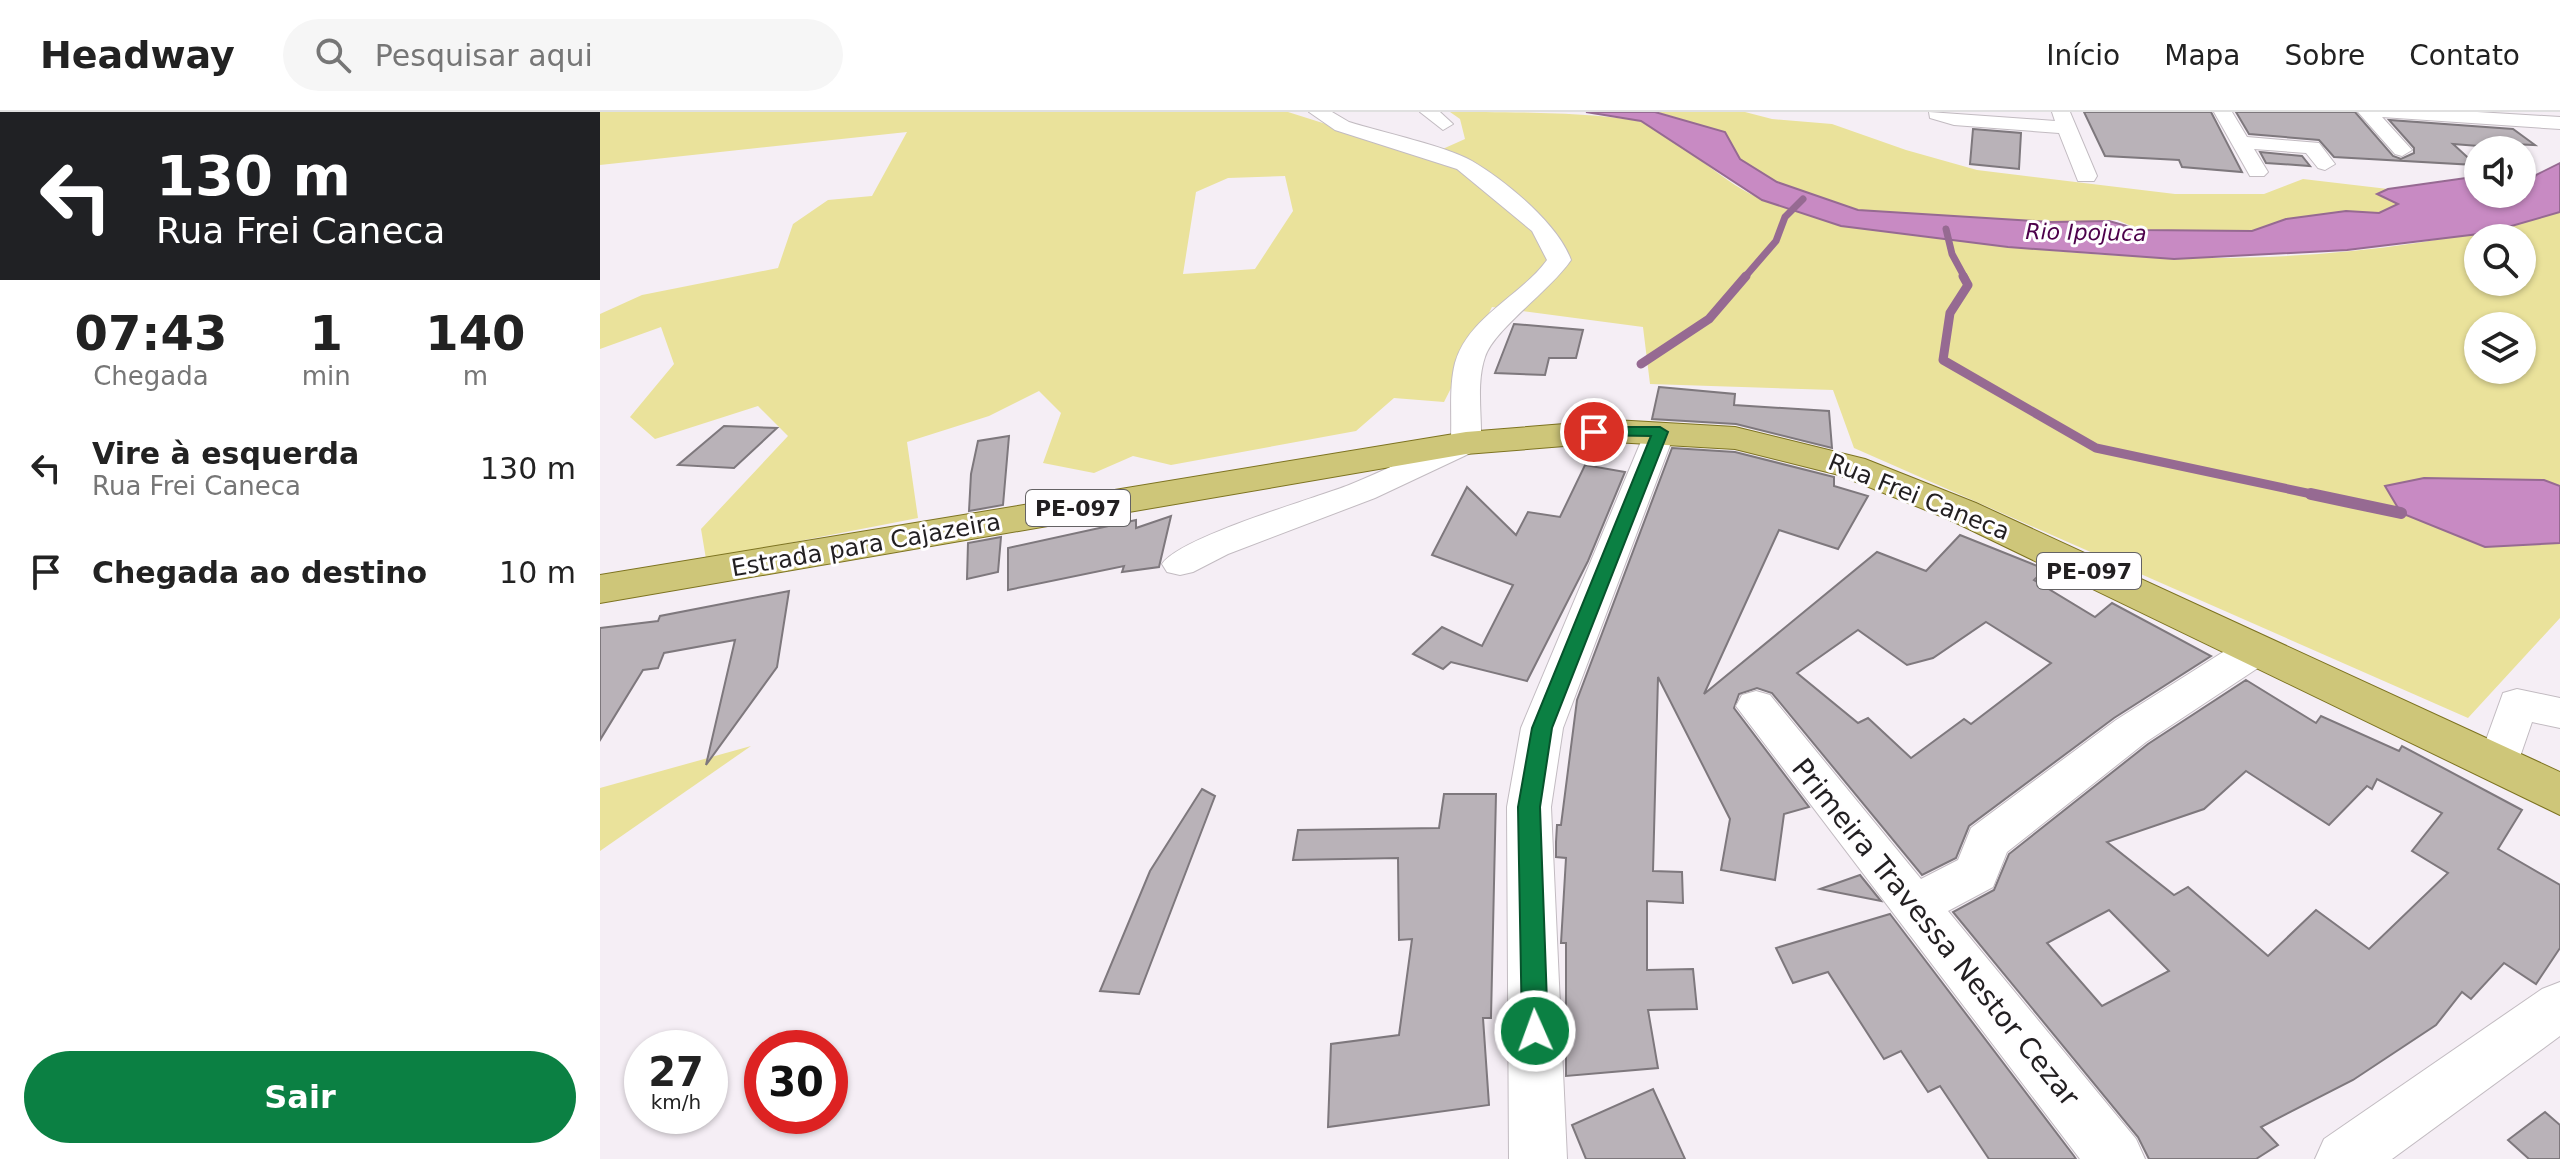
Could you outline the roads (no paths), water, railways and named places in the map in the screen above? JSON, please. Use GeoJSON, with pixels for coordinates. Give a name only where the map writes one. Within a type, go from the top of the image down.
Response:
{"type":"FeatureCollection","features":[{"type":"Feature","properties":{"kind":"main road","name":"Estrada para Cajazeira"},"geometry":{"type":"LineString","coordinates":[[600,589],[1466,443],[1576,432]]}},
{"type":"Feature","properties":{"kind":"main road","name":"Rua Frei Caneca"},"geometry":{"type":"LineString","coordinates":[[1576,432],[1660,432],[1735,438],[1803,452],[1900,484],[2560,795]]}},
{"type":"Feature","properties":{"kind":"street"},"geometry":{"type":"LineString","coordinates":[[1180,564],[1216,546],[1363,491],[1466,443],[1467,376],[1473,351],[1549,277],[1559,260],[1553,243],[1540,226],[1464,165],[1342,126],[1318,112]]}},
{"type":"Feature","properties":{"kind":"street"},"geometry":{"type":"LineString","coordinates":[[2223,112],[2257,172]]}},
{"type":"Feature","properties":{"kind":"street"},"geometry":{"type":"LineString","coordinates":[[2367,112],[2402,150]]}},
{"type":"Feature","properties":{"kind":"street"},"geometry":{"type":"LineString","coordinates":[[2386,112],[2560,123]]}},
{"type":"Feature","properties":{"kind":"street"},"geometry":{"type":"LineString","coordinates":[[1937,114],[1954,119],[2064,120],[2086,176]]}},
{"type":"Feature","properties":{"kind":"street"},"geometry":{"type":"LineString","coordinates":[[2239,142],[2312,147],[2325,164]]}},
{"type":"Feature","properties":{"kind":"street"},"geometry":{"type":"LineString","coordinates":[[1538,1159],[1529,807],[1542,728],[1660,432]]}},
{"type":"Feature","properties":{"kind":"street"},"geometry":{"type":"LineString","coordinates":[[1917,904],[1977,873],[1987,841],[2131,731],[2256,650]]}},
{"type":"Feature","properties":{"kind":"street"},"geometry":{"type":"LineString","coordinates":[[2498,765],[2517,704],[2560,713]]}},
{"type":"Feature","properties":{"kind":"street","name":"Primeira Travessa Nestor Cezar"},"geometry":{"type":"LineString","coordinates":[[1756,706],[1917,904],[2116,1159]]}},
{"type":"Feature","properties":{"kind":"street"},"geometry":{"type":"LineString","coordinates":[[2344,1159],[2560,1006]]}},
{"type":"Feature","properties":{"kind":"water","name":"Rio Ipojuca"},"geometry":{"type":"Polygon","coordinates":[[[1586,112],[1655,112],[1725,132],[1740,159],[1777,182],[1858,210],[2051,222],[2109,221],[2141,230],[2252,231],[2286,219],[2346,211],[2379,213],[2398,204],[2377,194],[2388,189],[2464,178],[2464,208],[2536,208],[2536,175],[2560,163],[2560,212],[2518,224],[2464,224],[2464,236],[2347,250],[2174,259],[2008,247],[1841,226],[1762,200],[1641,121],[1586,112]]]}},
{"type":"Feature","properties":{"kind":"water"},"geometry":{"type":"Polygon","coordinates":[[[2424,478],[2544,480],[2560,486],[2560,543],[2485,547],[2401,513],[2385,486],[2424,478]]]}},
{"type":"Feature","properties":{"kind":"waterway"},"geometry":{"type":"LineString","coordinates":[[1744,278],[1776,241],[1785,217],[1803,199]]}},
{"type":"Feature","properties":{"kind":"waterway"},"geometry":{"type":"LineString","coordinates":[[1946,229],[1952,254],[1965,278]]}},
{"type":"Feature","properties":{"kind":"waterway"},"geometry":{"type":"LineString","coordinates":[[1641,364],[1709,319],[1746,276]]}},
{"type":"Feature","properties":{"kind":"waterway"},"geometry":{"type":"LineString","coordinates":[[1963,276],[1968,285],[1950,313],[1943,360],[2096,448],[2321,496]]}},
{"type":"Feature","properties":{"kind":"waterway"},"geometry":{"type":"LineString","coordinates":[[2311,494],[2401,513]]}}]}
